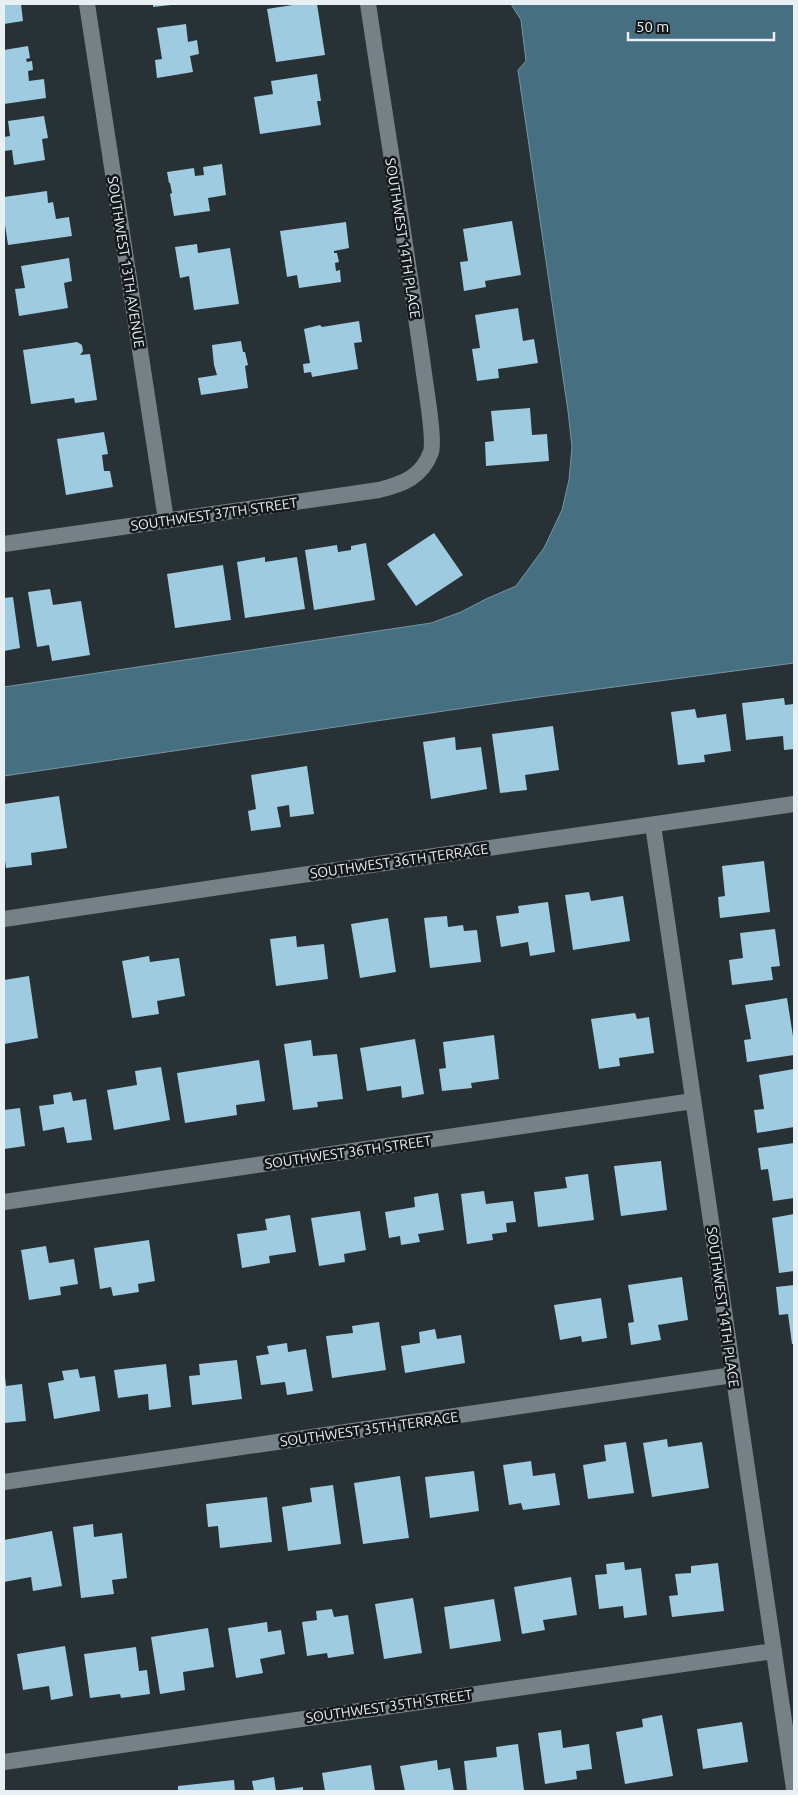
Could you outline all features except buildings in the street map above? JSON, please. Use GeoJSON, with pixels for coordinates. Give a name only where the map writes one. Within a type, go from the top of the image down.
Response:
{"type":"FeatureCollection","features":[{"type":"Feature","properties":{"kind":"street","name":"SOUTHWEST 13TH AVENUE"},"geometry":{"type":"LineString","coordinates":[[87,4],[166,520]]}},
{"type":"Feature","properties":{"kind":"street","name":"SOUTHWEST 14TH PLACE"},"geometry":{"type":"LineString","coordinates":[[368,4],[431,428],[431,451],[421,472]]}},
{"type":"Feature","properties":{"kind":"street","name":"SOUTHWEST 37TH STREET"},"geometry":{"type":"LineString","coordinates":[[4,544],[379,490],[399,485],[421,472]]}},
{"type":"Feature","properties":{"kind":"street","name":"SOUTHWEST 36TH TERRACE"},"geometry":{"type":"LineString","coordinates":[[4,920],[794,804]]}},
{"type":"Feature","properties":{"kind":"street","name":"SOUTHWEST 14TH PLACE"},"geometry":{"type":"LineString","coordinates":[[654,825],[794,1789]]}},
{"type":"Feature","properties":{"kind":"street","name":"SOUTHWEST 36TH STREET"},"geometry":{"type":"LineString","coordinates":[[4,1202],[693,1101]]}},
{"type":"Feature","properties":{"kind":"street","name":"SOUTHWEST 35TH TERRACE"},"geometry":{"type":"LineString","coordinates":[[4,1482],[733,1375]]}},
{"type":"Feature","properties":{"kind":"street","name":"SOUTHWEST 35TH STREET"},"geometry":{"type":"LineString","coordinates":[[4,1762],[774,1650]]}},
{"type":"Feature","properties":{"kind":"water"},"geometry":{"type":"Polygon","coordinates":[[[511,4],[794,4],[794,663],[539,697],[4,776],[4,687],[431,623],[461,612],[516,586],[544,548],[562,510],[569,480],[572,447],[518,70],[526,61],[521,20],[511,4]]]}}]}
